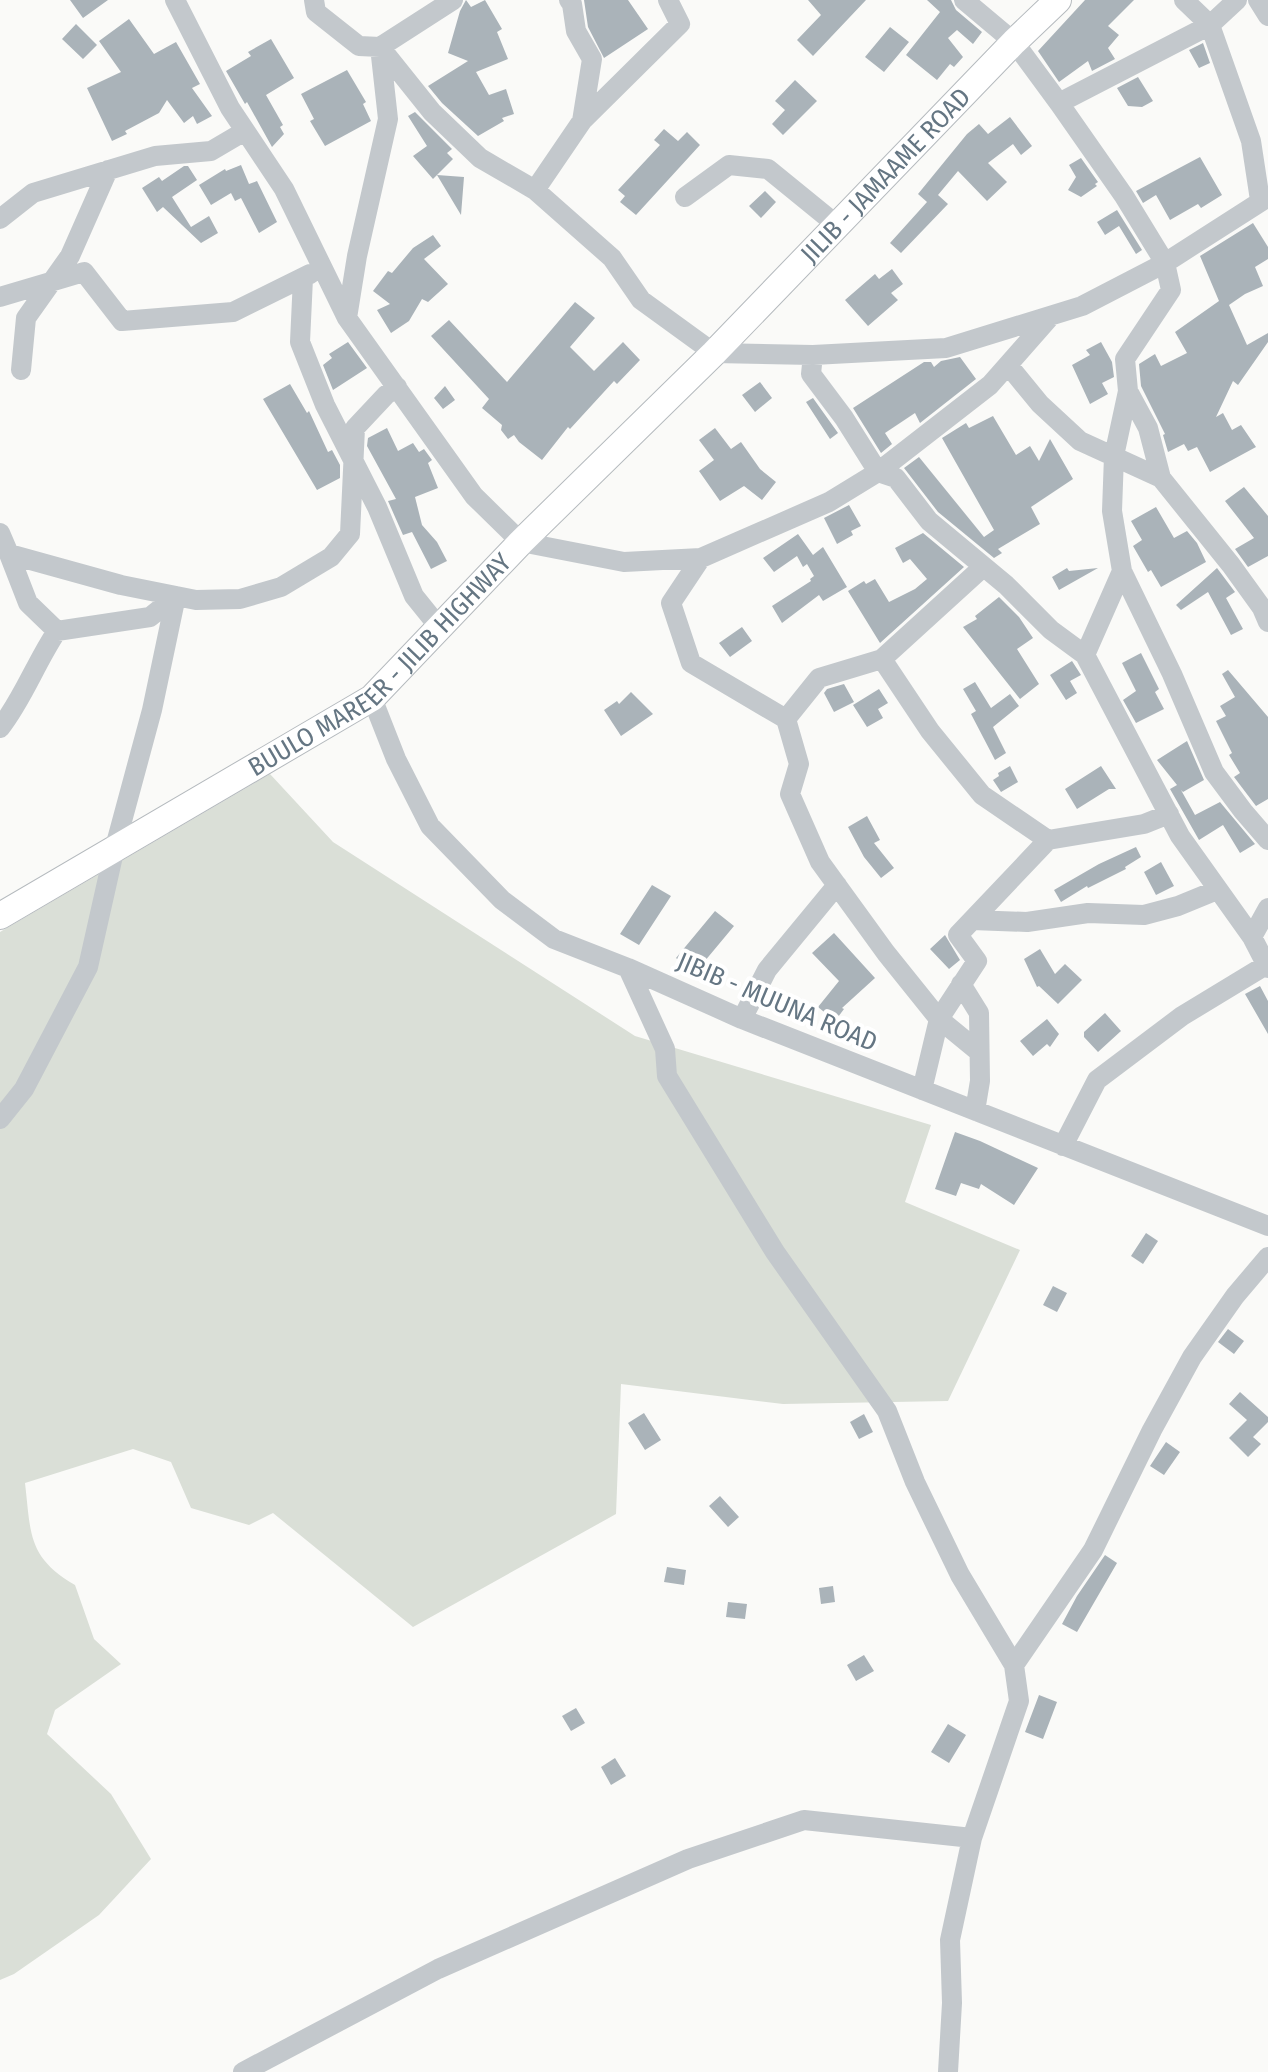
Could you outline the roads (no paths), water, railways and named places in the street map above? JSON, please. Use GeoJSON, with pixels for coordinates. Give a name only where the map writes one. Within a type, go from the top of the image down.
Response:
{"type":"FeatureCollection","features":[{"type":"Feature","properties":{"kind":"main road","name":"JILIB - JAMAAME ROAD"},"geometry":{"type":"LineString","coordinates":[[714,353],[1058,0]]}},
{"type":"Feature","properties":{"kind":"main road","name":"BUULO MAREER - JILIB HIGHWAY"},"geometry":{"type":"LineString","coordinates":[[0,916],[372,698],[521,542],[714,353]]}},
{"type":"Feature","properties":{"kind":"street"},"geometry":{"type":"LineString","coordinates":[[175,0],[230,108],[284,189],[347,318],[474,496],[521,542],[624,562],[701,558],[829,502],[878,472],[990,385],[1050,317]]}},
{"type":"Feature","properties":{"kind":"street"},"geometry":{"type":"LineString","coordinates":[[314,0],[316,12],[359,46],[380,47],[453,0]]}},
{"type":"Feature","properties":{"kind":"street"},"geometry":{"type":"LineString","coordinates":[[569,0],[576,31],[592,59],[582,121]]}},
{"type":"Feature","properties":{"kind":"street"},"geometry":{"type":"LineString","coordinates":[[535,190],[582,121],[680,24],[668,0]]}},
{"type":"Feature","properties":{"kind":"street"},"geometry":{"type":"LineString","coordinates":[[964,0],[1014,42],[1124,196],[1165,263],[1171,290],[1125,359],[1128,391],[1114,456],[1112,511],[1122,571],[1172,674],[1214,772],[1268,840]]}},
{"type":"Feature","properties":{"kind":"street"},"geometry":{"type":"LineString","coordinates":[[380,47],[432,112],[480,158],[535,190],[612,258],[641,300],[714,353],[813,355],[946,348],[1082,306],[1165,263],[1264,199],[1251,141],[1210,25],[1184,0]]}},
{"type":"Feature","properties":{"kind":"street"},"geometry":{"type":"LineString","coordinates":[[1059,103],[1210,25],[1237,0]]}},
{"type":"Feature","properties":{"kind":"street"},"geometry":{"type":"LineString","coordinates":[[1258,0],[1268,16]]}},
{"type":"Feature","properties":{"kind":"street"},"geometry":{"type":"LineString","coordinates":[[347,318],[357,256],[388,119],[380,47]]}},
{"type":"Feature","properties":{"kind":"street"},"geometry":{"type":"LineString","coordinates":[[0,219],[33,193],[155,156],[211,151],[245,131]]}},
{"type":"Feature","properties":{"kind":"street"},"geometry":{"type":"LineString","coordinates":[[685,197],[729,165],[768,169],[838,226]]}},
{"type":"Feature","properties":{"kind":"street"},"geometry":{"type":"LineString","coordinates":[[21,370],[26,318],[70,256],[108,170]]}},
{"type":"Feature","properties":{"kind":"street"},"geometry":{"type":"LineString","coordinates":[[0,297],[84,272],[122,321],[233,312],[323,268]]}},
{"type":"Feature","properties":{"kind":"street"},"geometry":{"type":"LineString","coordinates":[[303,278],[300,342],[325,405],[377,507],[414,596],[439,627]]}},
{"type":"Feature","properties":{"kind":"street"},"geometry":{"type":"LineString","coordinates":[[813,355],[811,374],[844,418],[878,472],[896,478],[929,521],[1006,585],[1051,630],[1085,655],[1169,814],[1217,890],[1252,937],[1267,966],[1182,1016],[1097,1080],[1063,1146]]}},
{"type":"Feature","properties":{"kind":"street"},"geometry":{"type":"LineString","coordinates":[[1008,365],[1040,404],[1080,441],[1161,478]]}},
{"type":"Feature","properties":{"kind":"street"},"geometry":{"type":"LineString","coordinates":[[9,554],[121,585],[196,600],[240,599],[281,587],[331,557],[350,534],[355,428],[397,387]]}},
{"type":"Feature","properties":{"kind":"street"},"geometry":{"type":"LineString","coordinates":[[1128,391],[1148,428],[1161,478],[1231,565],[1262,608],[1268,622]]}},
{"type":"Feature","properties":{"kind":"street"},"geometry":{"type":"LineString","coordinates":[[0,533],[28,603],[57,631]]}},
{"type":"Feature","properties":{"kind":"street"},"geometry":{"type":"LineString","coordinates":[[701,558],[671,603],[691,663],[786,719],[799,764],[790,794],[820,862],[939,1019],[978,1051]]}},
{"type":"Feature","properties":{"kind":"street"},"geometry":{"type":"LineString","coordinates":[[786,719],[819,678],[882,659],[983,567]]}},
{"type":"Feature","properties":{"kind":"street"},"geometry":{"type":"LineString","coordinates":[[1085,655],[1122,571]]}},
{"type":"Feature","properties":{"kind":"street"},"geometry":{"type":"LineString","coordinates":[[0,728],[57,631],[150,617],[176,596]]}},
{"type":"Feature","properties":{"kind":"street"},"geometry":{"type":"LineString","coordinates":[[0,1119],[24,1089],[88,967],[115,847],[152,710],[176,596]]}},
{"type":"Feature","properties":{"kind":"street"},"geometry":{"type":"LineString","coordinates":[[882,659],[930,731],[982,795],[1048,840]]}},
{"type":"Feature","properties":{"kind":"street","name":"JIBIB - MUUNA ROAD"},"geometry":{"type":"LineString","coordinates":[[372,698],[396,759],[430,826],[502,900],[554,939],[742,1019],[1268,1226]]}},
{"type":"Feature","properties":{"kind":"street"},"geometry":{"type":"LineString","coordinates":[[922,1090],[939,1019],[977,961],[958,935],[1048,840],[1144,824],[1169,814]]}},
{"type":"Feature","properties":{"kind":"street"},"geometry":{"type":"LineString","coordinates":[[742,1019],[767,970],[837,885]]}},
{"type":"Feature","properties":{"kind":"street"},"geometry":{"type":"LineString","coordinates":[[972,920],[1027,922],[1088,913],[1144,915],[1178,906],[1217,890]]}},
{"type":"Feature","properties":{"kind":"street"},"geometry":{"type":"LineString","coordinates":[[1252,937],[1268,908]]}},
{"type":"Feature","properties":{"kind":"street"},"geometry":{"type":"LineString","coordinates":[[628,968],[665,1049],[667,1076],[775,1252],[887,1411],[915,1482],[960,1575],[1014,1665],[1019,1701],[972,1838],[950,1940],[952,2003],[948,2072]]}},
{"type":"Feature","properties":{"kind":"street"},"geometry":{"type":"LineString","coordinates":[[961,984],[979,1013],[980,1081],[975,1111]]}},
{"type":"Feature","properties":{"kind":"street"},"geometry":{"type":"LineString","coordinates":[[1234,1213],[1268,1207]]}},
{"type":"Feature","properties":{"kind":"street"},"geometry":{"type":"LineString","coordinates":[[1014,1665],[1093,1550],[1192,1357],[1235,1296],[1268,1257]]}},
{"type":"Feature","properties":{"kind":"street"},"geometry":{"type":"LineString","coordinates":[[243,2072],[438,1969],[688,1859],[804,1820],[972,1838]]}}]}
